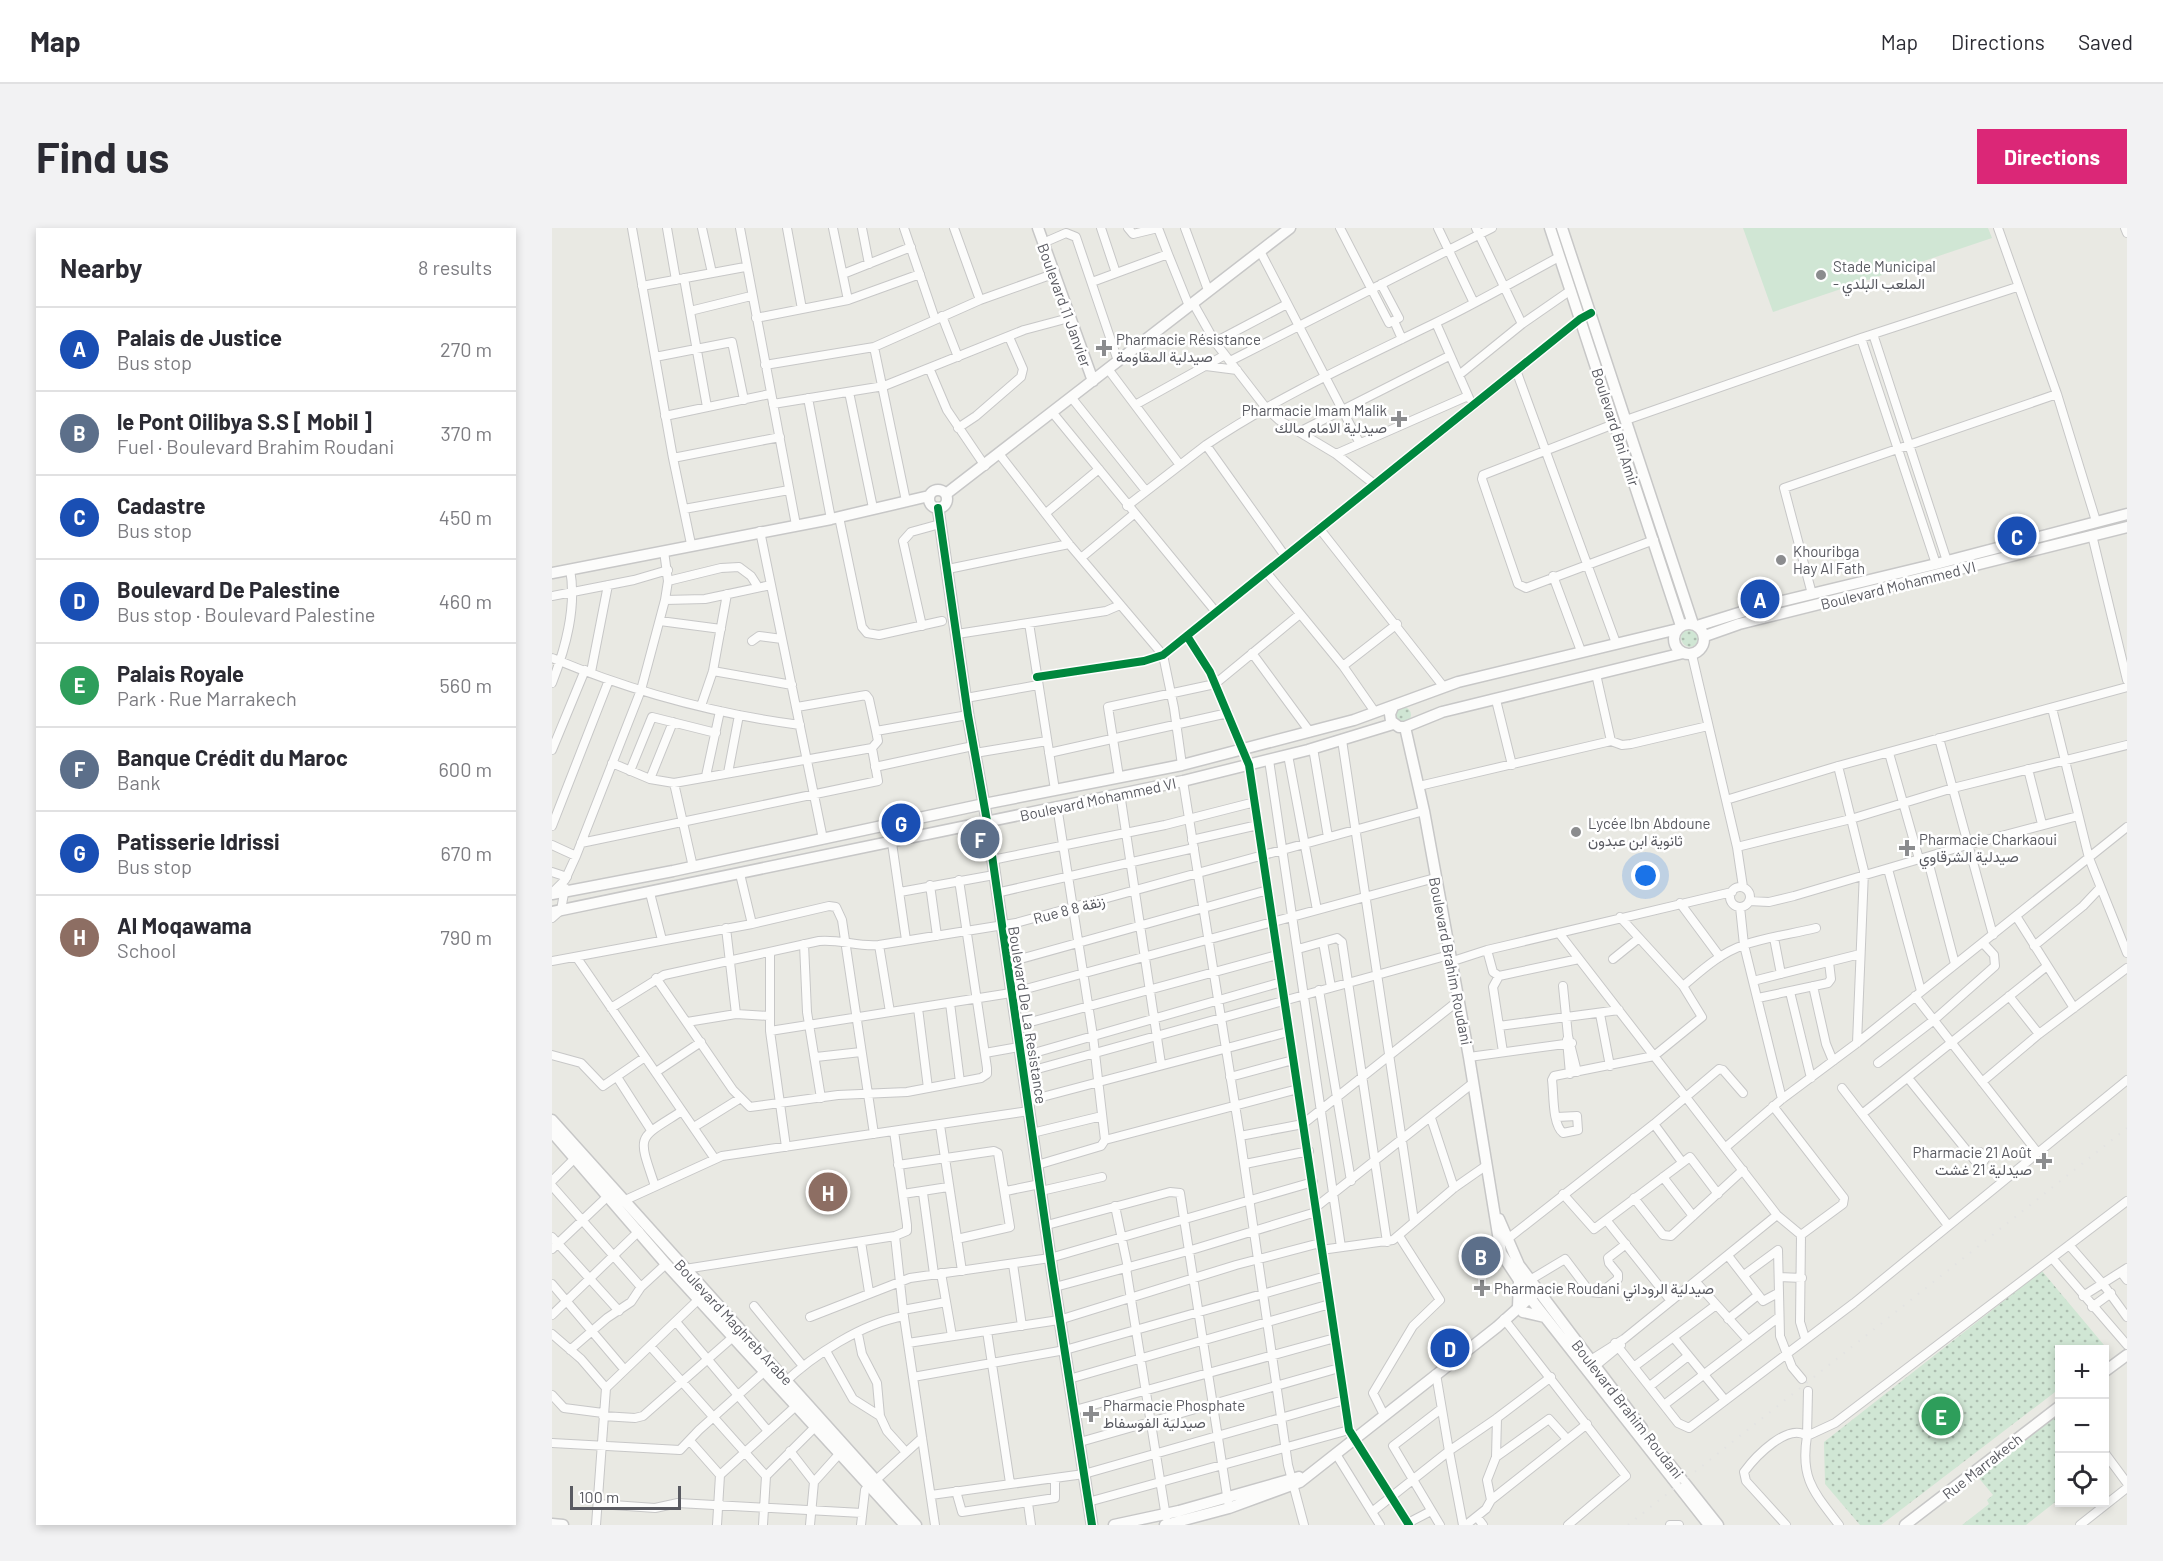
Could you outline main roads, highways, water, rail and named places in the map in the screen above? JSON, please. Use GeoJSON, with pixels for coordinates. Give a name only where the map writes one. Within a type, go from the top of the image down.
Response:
{"type":"FeatureCollection","features":[{"type":"Feature","properties":{"kind":"main road","name":"Boulevard 11 Janvier"},"geometry":{"type":"LineString","coordinates":[[1038,228],[1093,381]]}},
{"type":"Feature","properties":{"kind":"main road"},"geometry":{"type":"LineString","coordinates":[[946,494],[1290,228]]}},
{"type":"Feature","properties":{"kind":"main road","name":"Boulevard Bni Amir"},"geometry":{"type":"LineString","coordinates":[[1550,228],[1654,540],[1680,627]]}},
{"type":"Feature","properties":{"kind":"main road","name":"Boulevard Bni Amir"},"geometry":{"type":"LineString","coordinates":[[1562,228],[1695,625]]}},
{"type":"Feature","properties":{"kind":"main road"},"geometry":{"type":"LineString","coordinates":[[552,573],[691,544],[835,518],[929,496],[935,490],[942,490],[946,494],[946,504],[938,508],[930,504],[929,496]]}},
{"type":"Feature","properties":{"kind":"main road","name":"Boulevard De La Resistance"},"geometry":{"type":"LineString","coordinates":[[938,508],[968,714],[987,821],[1059,1320],[1092,1525]]}},
{"type":"Feature","properties":{"kind":"main road","name":"Boulevard Mohammed VI"},"geometry":{"type":"LineString","coordinates":[[1695,625],[2127,514]]}},
{"type":"Feature","properties":{"kind":"main road","name":"Boulevard Mohammed VI"},"geometry":{"type":"LineString","coordinates":[[1704,636],[1739,624],[2127,527]]}},
{"type":"Feature","properties":{"kind":"main road"},"geometry":{"type":"LineString","coordinates":[[1695,625],[1704,636],[1702,648],[1688,654],[1675,644],[1674,636],[1680,627],[1695,625]]}},
{"type":"Feature","properties":{"kind":"main road","name":"Boulevard Mohammed VI"},"geometry":{"type":"LineString","coordinates":[[552,894],[566,883],[693,867],[984,804],[1182,765],[1310,732],[1397,705],[1443,687],[1680,627]]}},
{"type":"Feature","properties":{"kind":"main road","name":"Boulevard Mohammed VI"},"geometry":{"type":"LineString","coordinates":[[556,911],[1183,781],[1403,725],[1442,712],[1688,654]]}},
{"type":"Feature","properties":{"kind":"main road"},"geometry":{"type":"LineString","coordinates":[[1397,705],[1409,706],[1413,712],[1403,725],[1390,714],[1397,705]]}},
{"type":"Feature","properties":{"kind":"main road","name":"Boulevard Brahim Roudani"},"geometry":{"type":"LineString","coordinates":[[1403,725],[1424,811],[1469,1057],[1491,1196],[1502,1243],[1536,1297],[1718,1525]]}},
{"type":"Feature","properties":{"kind":"main road","name":"Boulevard Maghreb Arabe"},"geometry":{"type":"LineString","coordinates":[[552,1120],[620,1203],[685,1269],[703,1299],[733,1337],[765,1371],[784,1383],[797,1405],[819,1423],[840,1453],[872,1481],[905,1525]]}},
{"type":"Feature","properties":{"kind":"main road","name":"Boulevard Maghreb Arabe"},"geometry":{"type":"LineString","coordinates":[[552,1132],[608,1196],[620,1203],[639,1232],[666,1264],[784,1383],[872,1481],[916,1525]]}},
{"type":"Feature","properties":{"kind":"main road"},"geometry":{"type":"LineString","coordinates":[[1521,1309],[1524,1281]]}},
{"type":"Feature","properties":{"kind":"main road"},"geometry":{"type":"LineString","coordinates":[[1114,1525],[1166,1521],[1292,1483],[1306,1476],[1336,1454],[1352,1434],[1384,1414],[1536,1297]]}},
{"type":"Feature","properties":{"kind":"main road","name":"Boulevard Brahim Roudani"},"geometry":{"type":"LineString","coordinates":[[1536,1297],[1545,1317],[1589,1365],[1709,1525]]}},
{"type":"Feature","properties":{"kind":"main road"},"geometry":{"type":"LineString","coordinates":[[1521,1309],[1545,1317]]}},
{"type":"Feature","properties":{"kind":"main road"},"geometry":{"type":"LineString","coordinates":[[2109,1368],[2127,1355]]}},
{"type":"Feature","properties":{"kind":"main road","name":"Rue Marrakech"},"geometry":{"type":"LineString","coordinates":[[1905,1525],[2055,1410]]}},
{"type":"Feature","properties":{"kind":"main road"},"geometry":{"type":"LineString","coordinates":[[552,1524],[563,1525]]}},
{"type":"Feature","properties":{"kind":"railway"},"geometry":{"type":"LineString","coordinates":[[1628,1525],[2127,1128]]}},
{"type":"Feature","properties":{"kind":"place","name":"Stade Municipal - الملعب البلدي"},"geometry":{"type":"Point","coordinates":[1821,275]}},
{"type":"Feature","properties":{"kind":"place","name":"Pharmacie Résistance صيدلية المقاومة"},"geometry":{"type":"Point","coordinates":[1104,348]}},
{"type":"Feature","properties":{"kind":"place","name":"Pharmacie Imam Malik صيدلية الامام مالك"},"geometry":{"type":"Point","coordinates":[1399,419]}},
{"type":"Feature","properties":{"kind":"place","name":"Cadastre"},"geometry":{"type":"Point","coordinates":[2017,536]}},
{"type":"Feature","properties":{"kind":"place","name":"Khouribga Hay Al Fath"},"geometry":{"type":"Point","coordinates":[1781,560]}},
{"type":"Feature","properties":{"kind":"place","name":"Palais de Justice"},"geometry":{"type":"Point","coordinates":[1760,599]}},
{"type":"Feature","properties":{"kind":"place","name":"Patisserie Idrissi"},"geometry":{"type":"Point","coordinates":[901,823]}},
{"type":"Feature","properties":{"kind":"place","name":"Lycée Ibn Abdoune ثانوية ابن عبدون"},"geometry":{"type":"Point","coordinates":[1576,832]}},
{"type":"Feature","properties":{"kind":"place","name":"Banque Crédit du Maroc"},"geometry":{"type":"Point","coordinates":[980,839]}},
{"type":"Feature","properties":{"kind":"place","name":"Pharmacie Charkaoui صيدلية الشرقاوي"},"geometry":{"type":"Point","coordinates":[1907,848]}},
{"type":"Feature","properties":{"kind":"place","name":"Pharmacie 21 Août صيدلية 21 غشت"},"geometry":{"type":"Point","coordinates":[2044,1161]}},
{"type":"Feature","properties":{"kind":"place","name":"Al Moqawama"},"geometry":{"type":"Point","coordinates":[828,1192]}},
{"type":"Feature","properties":{"kind":"place","name":"le Pont Oilibya S.S [ Mobil ]"},"geometry":{"type":"Point","coordinates":[1481,1256]}},
{"type":"Feature","properties":{"kind":"place","name":"Pharmacie Roudani صيدلية الروداني"},"geometry":{"type":"Point","coordinates":[1482,1288]}},
{"type":"Feature","properties":{"kind":"place","name":"Boulevard De Palestine"},"geometry":{"type":"Point","coordinates":[1450,1348]}},
{"type":"Feature","properties":{"kind":"place","name":"Pharmacie Phosphate صيدلية الفوسفاط"},"geometry":{"type":"Point","coordinates":[1091,1414]}},
{"type":"Feature","properties":{"kind":"place","name":"Palais Royale"},"geometry":{"type":"Point","coordinates":[1941,1416]}}]}
